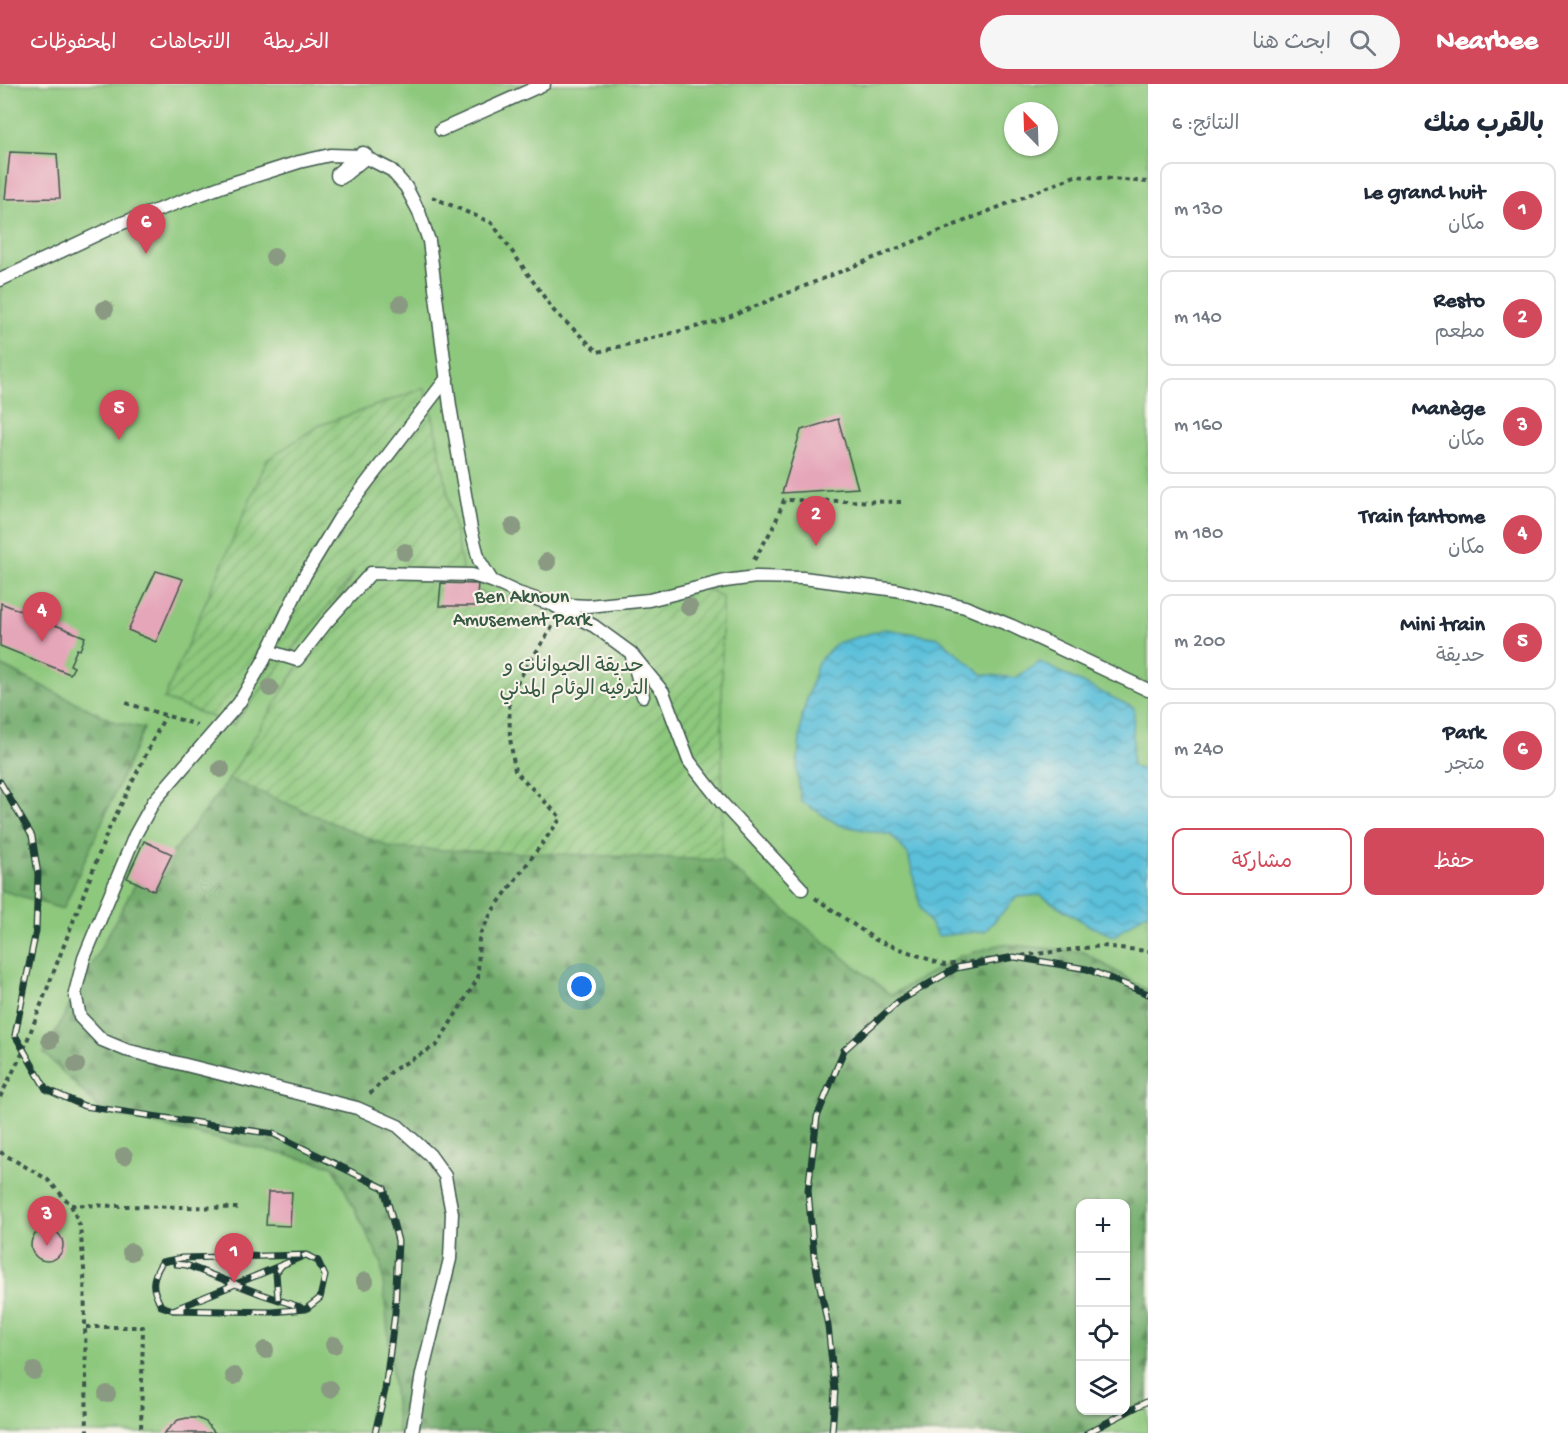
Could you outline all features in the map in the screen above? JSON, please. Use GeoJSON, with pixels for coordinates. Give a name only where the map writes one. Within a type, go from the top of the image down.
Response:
{"type":"FeatureCollection","features":[{"type":"Feature","properties":{"kind":"street"},"geometry":{"type":"LineString","coordinates":[[340,175],[363,156]]}},
{"type":"Feature","properties":{"kind":"lane"},"geometry":{"type":"LineString","coordinates":[[441,130],[544,84]]}},
{"type":"Feature","properties":{"kind":"lane"},"geometry":{"type":"LineString","coordinates":[[0,280],[117,225],[223,186],[299,162],[330,155],[363,156],[391,170],[406,187],[419,212],[429,242],[447,378],[471,530],[479,560],[492,581]]}},
{"type":"Feature","properties":{"kind":"lane"},"geometry":{"type":"LineString","coordinates":[[412,1433],[422,1374],[450,1259],[452,1213],[445,1176],[430,1155],[398,1126],[357,1108],[126,1050],[102,1040],[80,1017],[75,993],[84,958],[135,835],[154,801],[239,703],[268,651],[305,575],[339,519],[447,378]]}},
{"type":"Feature","properties":{"kind":"lane"},"geometry":{"type":"LineString","coordinates":[[268,651],[297,660],[325,624],[371,573],[472,575],[551,604],[594,626],[631,653],[663,692],[689,760],[722,803],[802,889]]}},
{"type":"Feature","properties":{"kind":"lane"},"geometry":{"type":"LineString","coordinates":[[551,604],[588,606],[649,600],[725,581],[743,579],[802,578],[896,590],[965,607],[1012,626],[1148,690]]}},
{"type":"Feature","properties":{"kind":"lane"},"geometry":{"type":"LineString","coordinates":[[631,653],[643,696]]}},
{"type":"Feature","properties":{"kind":"path"},"geometry":{"type":"LineString","coordinates":[[406,187],[492,222],[554,311],[598,352],[719,321],[1075,176],[1148,182]]}},
{"type":"Feature","properties":{"kind":"path"},"geometry":{"type":"LineString","coordinates":[[743,579],[774,526],[784,500],[901,502]]}},
{"type":"Feature","properties":{"kind":"path"},"geometry":{"type":"LineString","coordinates":[[357,1108],[393,1070],[437,1045],[478,978],[479,936],[493,910],[561,818],[515,771],[510,738],[509,695],[563,610]]}},
{"type":"Feature","properties":{"kind":"path"},"geometry":{"type":"LineString","coordinates":[[126,703],[165,717],[215,730]]}},
{"type":"Feature","properties":{"kind":"path"},"geometry":{"type":"LineString","coordinates":[[0,1097],[22,1054],[108,831],[165,717]]}},
{"type":"Feature","properties":{"kind":"path"},"geometry":{"type":"LineString","coordinates":[[802,889],[876,940],[944,965],[1102,946],[1148,951]]}},
{"type":"Feature","properties":{"kind":"path"},"geometry":{"type":"LineString","coordinates":[[0,1152],[46,1179],[71,1205],[80,1226],[86,1327],[87,1433]]}},
{"type":"Feature","properties":{"kind":"path"},"geometry":{"type":"LineString","coordinates":[[71,1205],[238,1208]]}},
{"type":"Feature","properties":{"kind":"path"},"geometry":{"type":"LineString","coordinates":[[86,1327],[143,1327],[141,1433]]}},
{"type":"Feature","properties":{"kind":"green space","name":"حديقة الحيوانات و الترفيه الوئام المدني"},"geometry":{"type":"Polygon","coordinates":[[[0,84],[1148,84],[1148,1433],[0,1433],[0,84]]]}},
{"type":"Feature","properties":{"kind":"green space","name":"Ben Aknoun Amusement Park"},"geometry":{"type":"Polygon","coordinates":[[[425,388],[434,422],[463,572],[365,567],[563,610],[574,621],[703,586],[722,597],[722,860],[392,848],[229,779],[355,572],[233,725],[164,699],[267,460],[318,426],[425,388]]]}},
{"type":"Feature","properties":{"kind":"green space"},"geometry":{"type":"Polygon","coordinates":[[[0,665],[115,722],[144,728],[63,909],[0,890],[0,665]]]}},
{"type":"Feature","properties":{"kind":"green space"},"geometry":{"type":"Polygon","coordinates":[[[229,779],[392,848],[722,860],[891,995],[961,956],[1002,944],[1084,952],[1148,991],[1148,1402],[1130,1412],[1130,1199],[1076,1199],[1076,1415],[1124,1415],[1091,1433],[398,1433],[381,1262],[333,1166],[103,1112],[44,1053],[136,883],[172,854],[229,779]]]}},
{"type":"Feature","properties":{"kind":"water"},"geometry":{"type":"Polygon","coordinates":[[[885,629],[939,638],[982,674],[1015,678],[1040,662],[1134,708],[1132,766],[1148,772],[1148,911],[1114,936],[1090,926],[1040,895],[1017,897],[985,931],[938,936],[921,909],[908,854],[891,835],[839,825],[801,801],[797,770],[802,716],[818,662],[837,643],[885,629]]]}},
{"type":"Feature","properties":{"kind":"building"},"geometry":{"type":"Polygon","coordinates":[[[10,152],[57,154],[60,198],[5,199],[10,152]]]}},
{"type":"Feature","properties":{"kind":"building"},"geometry":{"type":"Polygon","coordinates":[[[838,419],[858,488],[782,493],[801,430],[838,419]]]}},
{"type":"Feature","properties":{"kind":"building"},"geometry":{"type":"Polygon","coordinates":[[[156,571],[183,579],[156,642],[128,630],[156,571]]]}},
{"type":"Feature","properties":{"kind":"building"},"geometry":{"type":"Polygon","coordinates":[[[441,583],[478,584],[476,606],[439,606],[441,583]]]}},
{"type":"Feature","properties":{"kind":"building"},"geometry":{"type":"Polygon","coordinates":[[[1,603],[85,637],[70,665],[74,667],[70,674],[0,646],[1,603]]]}},
{"type":"Feature","properties":{"kind":"building"},"geometry":{"type":"Polygon","coordinates":[[[144,841],[172,854],[154,891],[127,878],[144,841]]]}},
{"type":"Feature","properties":{"kind":"building"},"geometry":{"type":"Polygon","coordinates":[[[268,1192],[292,1192],[290,1226],[266,1225],[268,1192]]]}},
{"type":"Feature","properties":{"kind":"building"},"geometry":{"type":"Polygon","coordinates":[[[47,1229],[58,1234],[63,1245],[58,1256],[47,1261],[36,1256],[31,1245],[36,1234],[47,1229]]]}},
{"type":"Feature","properties":{"kind":"building"},"geometry":{"type":"Polygon","coordinates":[[[197,1418],[206,1422],[215,1433],[164,1433],[178,1420],[197,1418]]]}},
{"type":"Feature","properties":{"kind":"railway"},"geometry":{"type":"LineString","coordinates":[[0,782],[32,836],[38,874],[36,931],[15,1035],[46,1089],[84,1106],[274,1134],[384,1188],[398,1241],[395,1313],[385,1390],[375,1433]]}},
{"type":"Feature","properties":{"kind":"railway"},"geometry":{"type":"LineString","coordinates":[[832,1433],[835,1391],[828,1326],[814,1256],[808,1190],[817,1117],[844,1050],[899,1001],[956,968],[1014,957],[1087,969],[1148,994]]}},
{"type":"Feature","properties":{"kind":"railway"},"geometry":{"type":"LineString","coordinates":[[173,1310],[306,1255],[318,1261],[325,1276],[320,1298],[306,1309],[272,1312],[173,1310],[161,1306],[154,1288],[154,1279],[162,1262],[182,1258],[306,1255]]}},
{"type":"Feature","properties":{"kind":"railway"},"geometry":{"type":"LineString","coordinates":[[176,1264],[186,1265],[300,1307]]}},
{"type":"Feature","properties":{"kind":"railway"},"geometry":{"type":"LineString","coordinates":[[278,1299],[276,1273],[282,1265]]}},
{"type":"Feature","properties":{"kind":"railway"},"geometry":{"type":"LineString","coordinates":[[1087,1433],[1148,1401]]}},
{"type":"Feature","properties":{"kind":"place","name":"Park"},"geometry":{"type":"Point","coordinates":[146,254]}},
{"type":"Feature","properties":{"kind":"place","name":"Mini train"},"geometry":{"type":"Point","coordinates":[119,440]}},
{"type":"Feature","properties":{"kind":"place","name":"Resto"},"geometry":{"type":"Point","coordinates":[816,546]}},
{"type":"Feature","properties":{"kind":"place","name":"Train fantome"},"geometry":{"type":"Point","coordinates":[42,642]}},
{"type":"Feature","properties":{"kind":"place","name":"Manège"},"geometry":{"type":"Point","coordinates":[47,1246]}},
{"type":"Feature","properties":{"kind":"place","name":"Le grand huit"},"geometry":{"type":"Point","coordinates":[234,1283]}}]}
